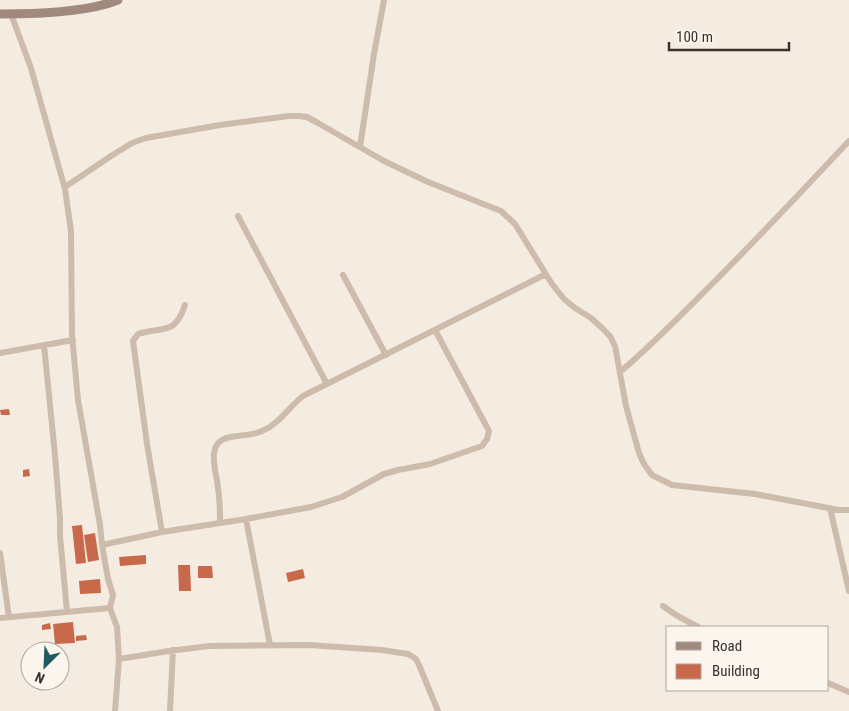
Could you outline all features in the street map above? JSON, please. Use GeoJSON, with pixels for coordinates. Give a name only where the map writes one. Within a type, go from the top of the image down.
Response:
{"type":"FeatureCollection","features":[{"type":"Feature","properties":{"kind":"street"},"geometry":{"type":"LineString","coordinates":[[0,14],[71,10],[118,0]]}},
{"type":"Feature","properties":{"kind":"street"},"geometry":{"type":"LineString","coordinates":[[360,147],[384,0]]}},
{"type":"Feature","properties":{"kind":"street"},"geometry":{"type":"LineString","coordinates":[[11,14],[31,68],[65,187],[71,231],[73,340],[78,400],[112,595],[110,608],[117,627],[119,660],[115,711]]}},
{"type":"Feature","properties":{"kind":"street"},"geometry":{"type":"LineString","coordinates":[[65,187],[94,166],[132,143],[160,136],[289,116],[307,118],[384,161],[428,182],[501,211],[515,224],[564,299],[591,318],[610,336],[615,346],[626,406],[639,454],[652,475],[672,485],[755,494],[849,510]]}},
{"type":"Feature","properties":{"kind":"street"},"geometry":{"type":"LineString","coordinates":[[620,372],[644,352],[682,314],[775,220],[849,141]]}},
{"type":"Feature","properties":{"kind":"street"},"geometry":{"type":"LineString","coordinates":[[238,216],[326,384]]}},
{"type":"Feature","properties":{"kind":"street"},"geometry":{"type":"LineString","coordinates":[[220,523],[218,487],[213,462],[214,450],[222,439],[249,436],[263,431],[277,422],[303,396],[546,274]]}},
{"type":"Feature","properties":{"kind":"street"},"geometry":{"type":"LineString","coordinates":[[343,275],[386,355]]}},
{"type":"Feature","properties":{"kind":"street"},"geometry":{"type":"LineString","coordinates":[[162,532],[133,341],[138,334],[164,330],[176,324],[185,305]]}},
{"type":"Feature","properties":{"kind":"street"},"geometry":{"type":"LineString","coordinates":[[102,545],[162,532],[246,520],[311,507],[342,498],[384,474],[430,464],[482,446],[488,439],[489,431],[435,330]]}},
{"type":"Feature","properties":{"kind":"street"},"geometry":{"type":"LineString","coordinates":[[0,353],[73,340]]}},
{"type":"Feature","properties":{"kind":"street"},"geometry":{"type":"LineString","coordinates":[[44,345],[55,455],[67,612]]}},
{"type":"Feature","properties":{"kind":"street"},"geometry":{"type":"LineString","coordinates":[[830,508],[849,591]]}},
{"type":"Feature","properties":{"kind":"street"},"geometry":{"type":"LineString","coordinates":[[246,520],[270,645]]}},
{"type":"Feature","properties":{"kind":"street"},"geometry":{"type":"LineString","coordinates":[[0,554],[9,617]]}},
{"type":"Feature","properties":{"kind":"street"},"geometry":{"type":"LineString","coordinates":[[663,606],[676,616],[696,626]]}},
{"type":"Feature","properties":{"kind":"street"},"geometry":{"type":"LineString","coordinates":[[0,618],[110,608]]}},
{"type":"Feature","properties":{"kind":"street"},"geometry":{"type":"LineString","coordinates":[[119,660],[173,650],[209,646],[309,645],[382,650],[408,654],[416,659],[438,711]]}},
{"type":"Feature","properties":{"kind":"street"},"geometry":{"type":"LineString","coordinates":[[170,711],[173,650]]}},
{"type":"Feature","properties":{"kind":"street"},"geometry":{"type":"LineString","coordinates":[[829,684],[849,692]]}},
{"type":"Feature","properties":{"kind":"building"},"geometry":{"type":"Polygon","coordinates":[[[9,409],[10,415],[1,415],[0,410],[9,409]]]}},
{"type":"Feature","properties":{"kind":"building"},"geometry":{"type":"Polygon","coordinates":[[[29,469],[30,476],[23,477],[23,470],[29,469]]]}},
{"type":"Feature","properties":{"kind":"building"},"geometry":{"type":"Polygon","coordinates":[[[82,525],[86,563],[76,564],[72,526],[82,525]]]}},
{"type":"Feature","properties":{"kind":"building"},"geometry":{"type":"Polygon","coordinates":[[[95,533],[99,560],[88,562],[84,535],[95,533]]]}},
{"type":"Feature","properties":{"kind":"building"},"geometry":{"type":"Polygon","coordinates":[[[146,555],[146,564],[120,566],[119,557],[146,555]]]}},
{"type":"Feature","properties":{"kind":"building"},"geometry":{"type":"Polygon","coordinates":[[[178,565],[190,565],[191,591],[179,591],[178,565]]]}},
{"type":"Feature","properties":{"kind":"building"},"geometry":{"type":"Polygon","coordinates":[[[198,566],[212,566],[213,578],[198,578],[198,566]]]}},
{"type":"Feature","properties":{"kind":"building"},"geometry":{"type":"Polygon","coordinates":[[[303,569],[305,578],[288,582],[286,573],[303,569]]]}},
{"type":"Feature","properties":{"kind":"building"},"geometry":{"type":"Polygon","coordinates":[[[100,579],[101,593],[80,594],[79,581],[100,579]]]}},
{"type":"Feature","properties":{"kind":"building"},"geometry":{"type":"Polygon","coordinates":[[[73,622],[75,643],[70,643],[70,641],[55,641],[53,624],[73,622]]]}},
{"type":"Feature","properties":{"kind":"building"},"geometry":{"type":"Polygon","coordinates":[[[50,623],[51,629],[42,630],[42,625],[50,623]]]}},
{"type":"Feature","properties":{"kind":"building"},"geometry":{"type":"Polygon","coordinates":[[[86,635],[87,640],[76,641],[76,636],[86,635]]]}}]}
